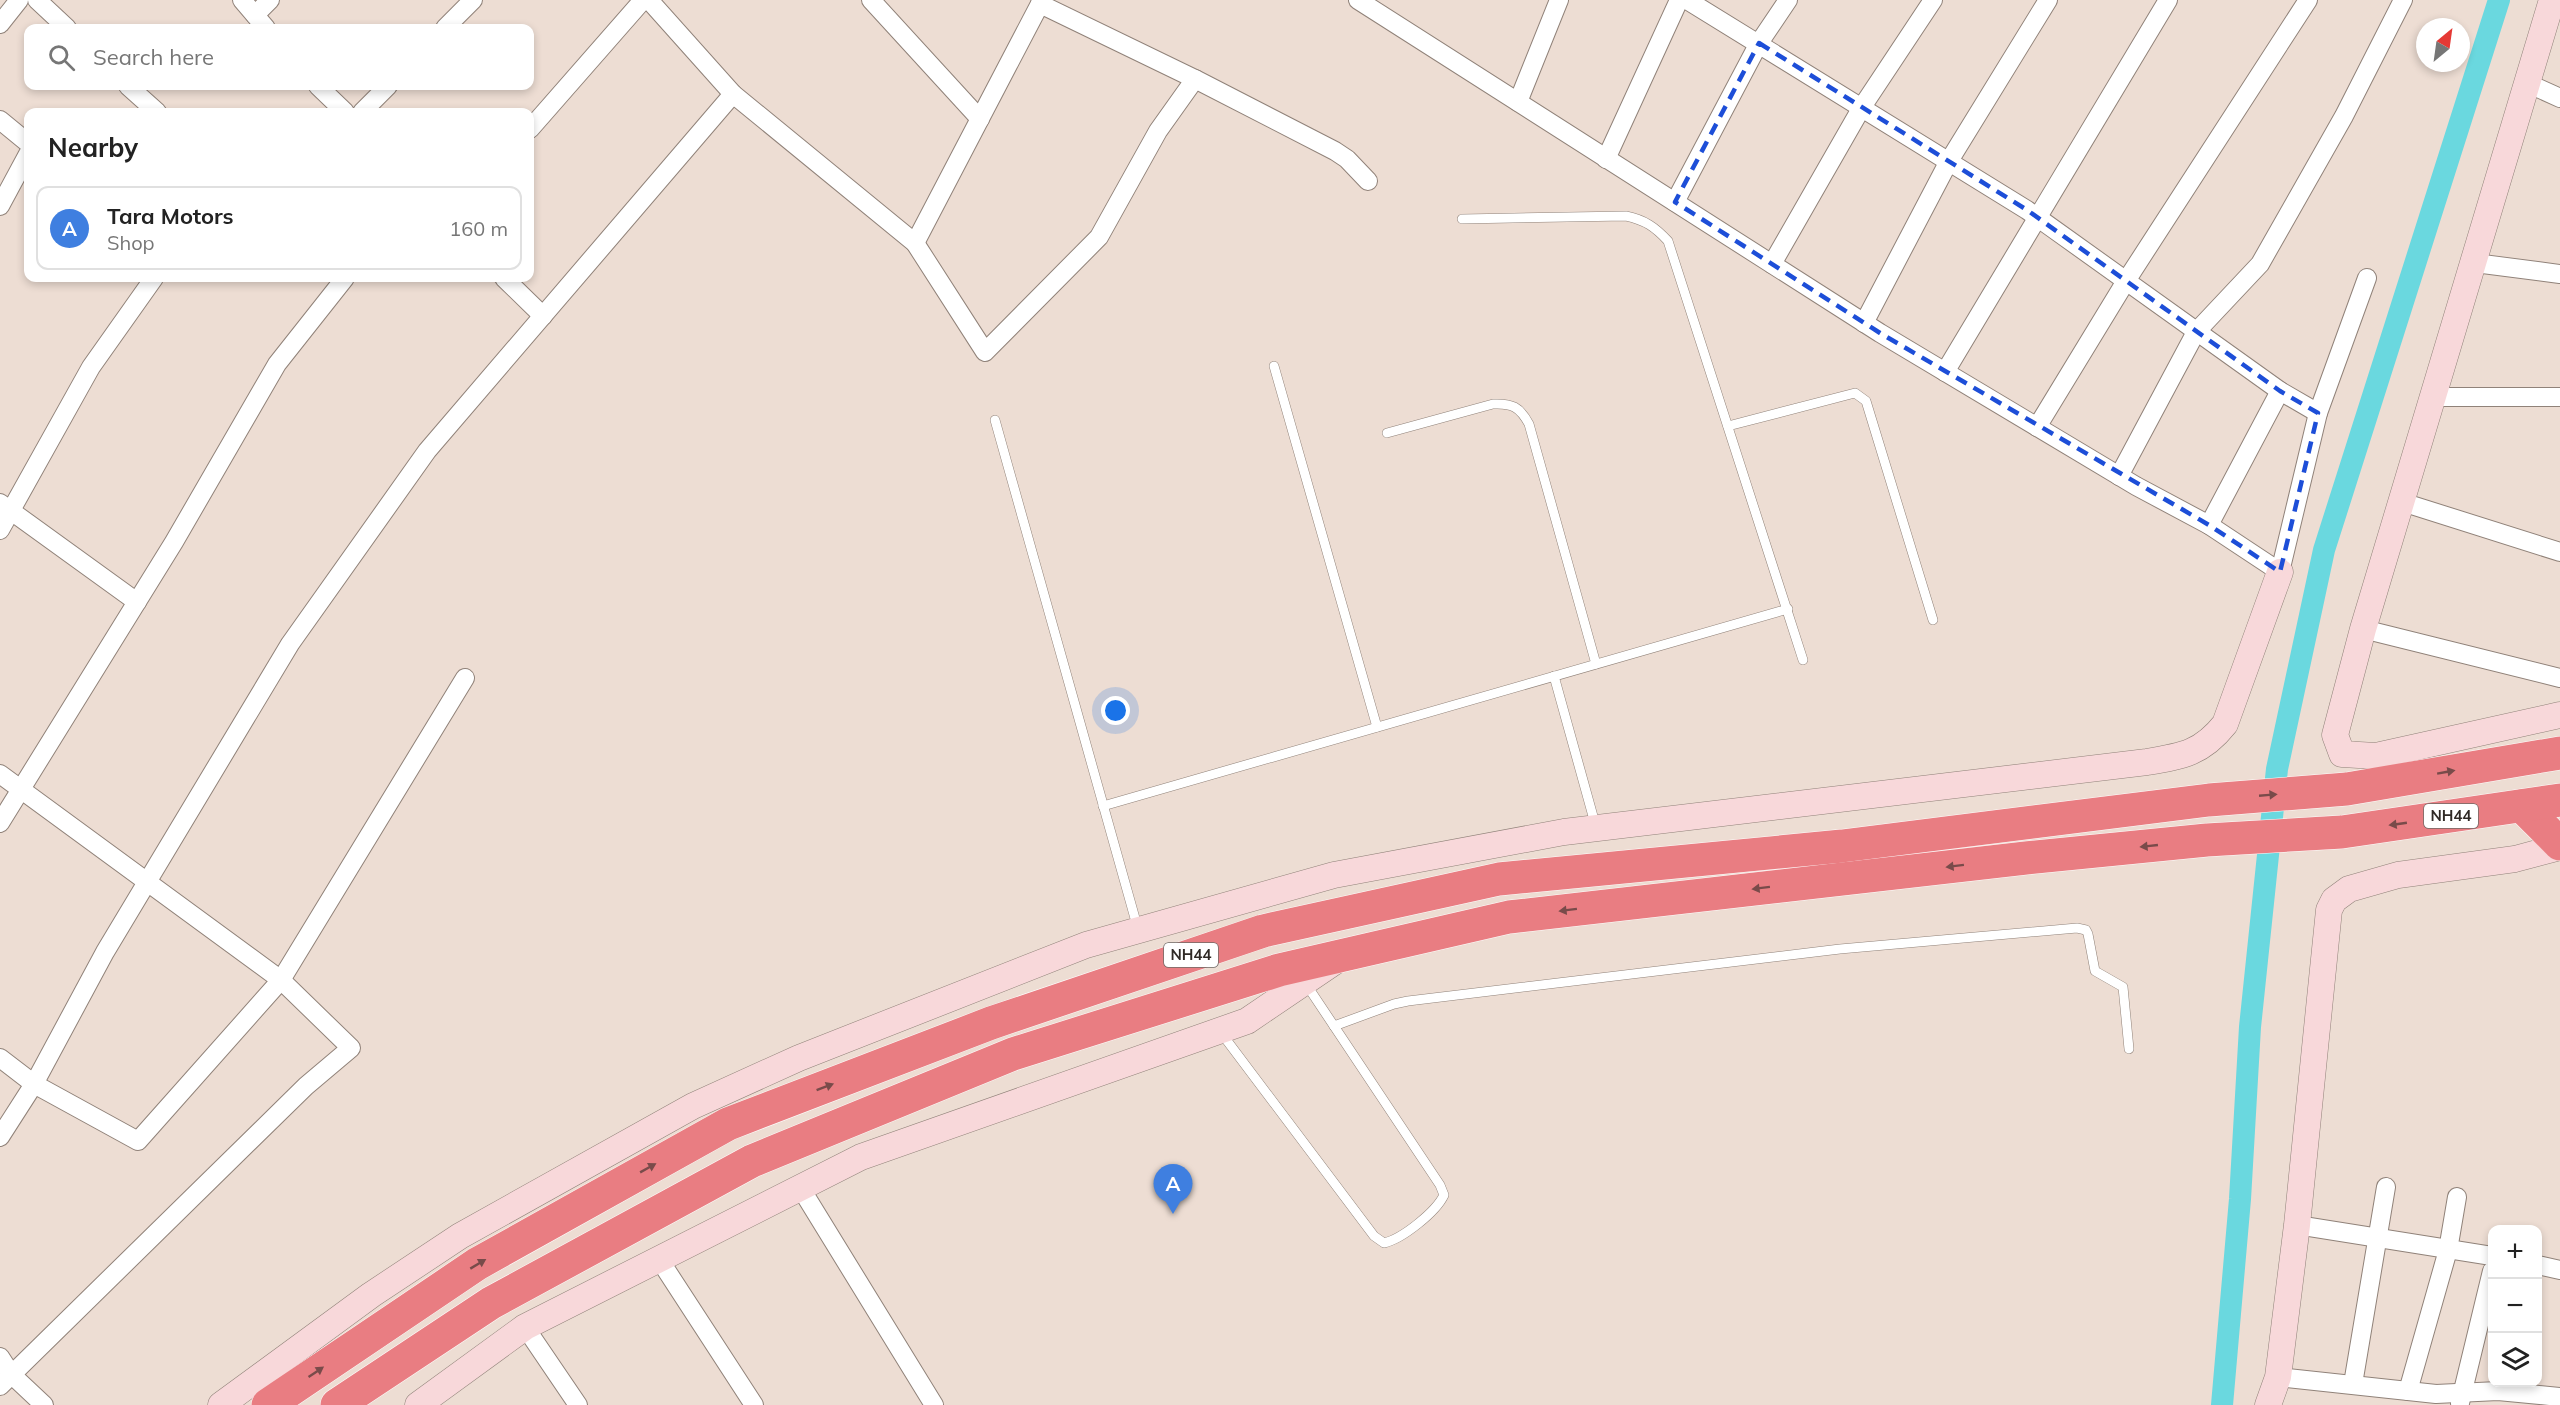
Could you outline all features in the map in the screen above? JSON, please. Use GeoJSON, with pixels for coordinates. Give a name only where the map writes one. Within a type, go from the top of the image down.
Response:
{"type":"FeatureCollection","features":[{"type":"Feature","properties":{"kind":"highway","name":"NH44"},"geometry":{"type":"LineString","coordinates":[[268,1405],[477,1264],[728,1124],[991,1023],[1263,931],[1499,879],[1842,846],[2209,800],[2347,789],[2560,753]]}},
{"type":"Feature","properties":{"kind":"highway","name":"NH44"},"geometry":{"type":"LineString","coordinates":[[337,1405],[491,1303],[752,1161],[1013,1054],[1279,970],[1509,917],[2207,840],[2342,832],[2560,800]]}},
{"type":"Feature","properties":{"kind":"highway"},"geometry":{"type":"LineString","coordinates":[[2522,806],[2560,845]]}},
{"type":"Feature","properties":{"kind":"street"},"geometry":{"type":"LineString","coordinates":[[0,24],[19,0]]}},
{"type":"Feature","properties":{"kind":"street"},"geometry":{"type":"LineString","coordinates":[[36,0],[63,24]]}},
{"type":"Feature","properties":{"kind":"street"},"geometry":{"type":"LineString","coordinates":[[242,0],[260,22],[270,0]]}},
{"type":"Feature","properties":{"kind":"street"},"geometry":{"type":"LineString","coordinates":[[448,24],[472,0]]}},
{"type":"Feature","properties":{"kind":"street"},"geometry":{"type":"LineString","coordinates":[[534,124],[643,0]]}},
{"type":"Feature","properties":{"kind":"street"},"geometry":{"type":"LineString","coordinates":[[649,0],[733,94],[915,243],[985,352],[1099,237],[1158,131],[1195,79]]}},
{"type":"Feature","properties":{"kind":"street"},"geometry":{"type":"LineString","coordinates":[[871,0],[980,119]]}},
{"type":"Feature","properties":{"kind":"street"},"geometry":{"type":"LineString","coordinates":[[1358,0],[1382,7],[1518,102],[1864,323],[2119,476],[2209,525],[2280,572]]}},
{"type":"Feature","properties":{"kind":"street"},"geometry":{"type":"LineString","coordinates":[[1518,102],[1559,0]]}},
{"type":"Feature","properties":{"kind":"street"},"geometry":{"type":"LineString","coordinates":[[1606,159],[1679,0]]}},
{"type":"Feature","properties":{"kind":"street"},"geometry":{"type":"LineString","coordinates":[[1687,0],[1759,42],[2039,218],[2280,391],[2319,413]]}},
{"type":"Feature","properties":{"kind":"street"},"geometry":{"type":"LineString","coordinates":[[1675,202],[1759,42],[1788,0]]}},
{"type":"Feature","properties":{"kind":"street"},"geometry":{"type":"LineString","coordinates":[[1772,264],[1862,107],[1933,0]]}},
{"type":"Feature","properties":{"kind":"street"},"geometry":{"type":"LineString","coordinates":[[1864,323],[1949,161],[2048,0]]}},
{"type":"Feature","properties":{"kind":"street"},"geometry":{"type":"LineString","coordinates":[[1944,372],[2039,218],[2168,0]]}},
{"type":"Feature","properties":{"kind":"street"},"geometry":{"type":"LineString","coordinates":[[2037,427],[2126,281],[2308,0]]}},
{"type":"Feature","properties":{"kind":"street"},"geometry":{"type":"LineString","coordinates":[[2119,476],[2196,332],[2260,264],[2344,117],[2403,0]]}},
{"type":"Feature","properties":{"kind":"street"},"geometry":{"type":"LineString","coordinates":[[2552,0],[2475,263],[2363,629],[2335,735],[2342,754],[2376,756],[2560,715]]}},
{"type":"Feature","properties":{"kind":"street"},"geometry":{"type":"LineString","coordinates":[[915,243],[1041,2],[1335,151],[1347,159],[1368,181]]}},
{"type":"Feature","properties":{"kind":"street"},"geometry":{"type":"LineString","coordinates":[[2528,83],[2560,98]]}},
{"type":"Feature","properties":{"kind":"street"},"geometry":{"type":"LineString","coordinates":[[133,90],[153,108]]}},
{"type":"Feature","properties":{"kind":"street"},"geometry":{"type":"LineString","coordinates":[[322,90],[341,108]]}},
{"type":"Feature","properties":{"kind":"street"},"geometry":{"type":"LineString","coordinates":[[366,108],[384,90]]}},
{"type":"Feature","properties":{"kind":"street"},"geometry":{"type":"LineString","coordinates":[[0,1137],[34,1084],[105,952],[290,644],[427,451],[733,94]]}},
{"type":"Feature","properties":{"kind":"street"},"geometry":{"type":"LineString","coordinates":[[0,120],[24,140]]}},
{"type":"Feature","properties":{"kind":"street"},"geometry":{"type":"LineString","coordinates":[[0,206],[24,161]]}},
{"type":"Feature","properties":{"kind":"street"},"geometry":{"type":"LineString","coordinates":[[2475,263],[2560,274]]}},
{"type":"Feature","properties":{"kind":"street"},"geometry":{"type":"LineString","coordinates":[[221,1405],[371,1295],[460,1236],[693,1106],[799,1058],[1086,945],[1334,875],[1596,828],[2147,762],[2194,752],[2212,740],[2225,724],[2280,572],[2319,413],[2367,278]]}},
{"type":"Feature","properties":{"kind":"street"},"geometry":{"type":"LineString","coordinates":[[0,530],[6,508],[90,367],[151,282]]}},
{"type":"Feature","properties":{"kind":"street"},"geometry":{"type":"LineString","coordinates":[[0,823],[137,602],[277,364],[337,282]]}},
{"type":"Feature","properties":{"kind":"street"},"geometry":{"type":"LineString","coordinates":[[508,282],[543,316]]}},
{"type":"Feature","properties":{"kind":"street"},"geometry":{"type":"LineString","coordinates":[[2209,525],[2280,391]]}},
{"type":"Feature","properties":{"kind":"street"},"geometry":{"type":"LineString","coordinates":[[2434,397],[2560,397]]}},
{"type":"Feature","properties":{"kind":"street"},"geometry":{"type":"LineString","coordinates":[[2402,502],[2560,552]]}},
{"type":"Feature","properties":{"kind":"street"},"geometry":{"type":"LineString","coordinates":[[6,508],[137,602]]}},
{"type":"Feature","properties":{"kind":"street"},"geometry":{"type":"LineString","coordinates":[[2363,629],[2560,678]]}},
{"type":"Feature","properties":{"kind":"street"},"geometry":{"type":"LineString","coordinates":[[0,1058],[34,1084],[138,1141],[281,980],[465,678]]}},
{"type":"Feature","properties":{"kind":"street"},"geometry":{"type":"LineString","coordinates":[[0,774],[20,791],[281,980],[351,1048],[306,1086],[6,1380]]}},
{"type":"Feature","properties":{"kind":"street"},"geometry":{"type":"LineString","coordinates":[[2268,1405],[2278,1377],[2297,1225],[2326,920],[2334,900],[2349,889],[2398,874],[2525,857],[2560,845]]}},
{"type":"Feature","properties":{"kind":"street"},"geometry":{"type":"LineString","coordinates":[[418,1405],[525,1327],[861,1157],[1247,1021],[1344,955]]}},
{"type":"Feature","properties":{"kind":"street"},"geometry":{"type":"LineString","coordinates":[[800,1187],[934,1405]]}},
{"type":"Feature","properties":{"kind":"street"},"geometry":{"type":"LineString","coordinates":[[2353,1384],[2386,1187]]}},
{"type":"Feature","properties":{"kind":"street"},"geometry":{"type":"LineString","coordinates":[[2408,1391],[2448,1250],[2457,1197]]}},
{"type":"Feature","properties":{"kind":"street"},"geometry":{"type":"LineString","coordinates":[[2297,1225],[2488,1255]]}},
{"type":"Feature","properties":{"kind":"street"},"geometry":{"type":"LineString","coordinates":[[659,1259],[754,1405]]}},
{"type":"Feature","properties":{"kind":"street"},"geometry":{"type":"LineString","coordinates":[[2542,1266],[2560,1269]]}},
{"type":"Feature","properties":{"kind":"street"},"geometry":{"type":"LineString","coordinates":[[2461,1399],[2491,1279]]}},
{"type":"Feature","properties":{"kind":"street"},"geometry":{"type":"LineString","coordinates":[[525,1327],[578,1405]]}},
{"type":"Feature","properties":{"kind":"street"},"geometry":{"type":"LineString","coordinates":[[0,1357],[6,1380],[44,1405]]}},
{"type":"Feature","properties":{"kind":"street"},"geometry":{"type":"LineString","coordinates":[[2278,1377],[2353,1384],[2461,1399],[2498,1391],[2560,1397]]}},
{"type":"Feature","properties":{"kind":"lane"},"geometry":{"type":"LineString","coordinates":[[1462,219],[1626,216],[1642,219],[1655,227],[1668,241],[1803,660]]}},
{"type":"Feature","properties":{"kind":"lane"},"geometry":{"type":"LineString","coordinates":[[1274,366],[1377,727]]}},
{"type":"Feature","properties":{"kind":"lane"},"geometry":{"type":"LineString","coordinates":[[1728,426],[1854,393],[1863,396],[1933,620]]}},
{"type":"Feature","properties":{"kind":"lane"},"geometry":{"type":"LineString","coordinates":[[1387,433],[1493,404],[1509,403],[1523,412],[1529,424],[1596,664]]}},
{"type":"Feature","properties":{"kind":"lane"},"geometry":{"type":"LineString","coordinates":[[995,420],[1138,930]]}},
{"type":"Feature","properties":{"kind":"lane"},"geometry":{"type":"LineString","coordinates":[[1103,806],[1788,609]]}},
{"type":"Feature","properties":{"kind":"lane"},"geometry":{"type":"LineString","coordinates":[[1554,676],[1596,828]]}},
{"type":"Feature","properties":{"kind":"lane"},"geometry":{"type":"LineString","coordinates":[[1334,1026],[1408,1001],[1840,949],[2077,928],[2086,930],[2088,934],[2095,971],[2123,987],[2129,1049]]}},
{"type":"Feature","properties":{"kind":"lane"},"geometry":{"type":"LineString","coordinates":[[1219,1030],[1374,1236],[1384,1243],[1393,1241],[1439,1207],[1444,1195],[1440,1185],[1304,982]]}},
{"type":"Feature","properties":{"kind":"highlighted area"},"geometry":{"type":"Polygon","coordinates":[[[1759,43],[2027,210],[2280,391],[2318,413],[2280,572],[2209,525],[1880,333],[1675,202],[1759,43]]]}},
{"type":"Feature","properties":{"kind":"waterway"},"geometry":{"type":"LineString","coordinates":[[2222,1405],[2240,1199],[2250,1027],[2277,769],[2324,550],[2499,0]]}},
{"type":"Feature","properties":{"kind":"place","name":"Tara Motors"},"geometry":{"type":"Point","coordinates":[1173,1214]}}]}
